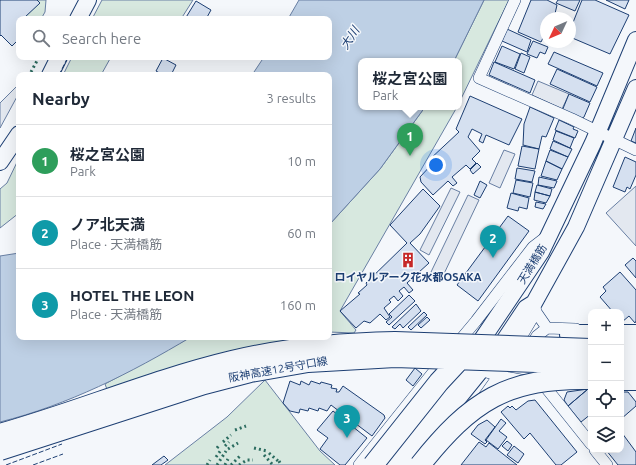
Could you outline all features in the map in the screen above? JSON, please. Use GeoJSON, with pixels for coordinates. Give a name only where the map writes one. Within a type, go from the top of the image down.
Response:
{"type":"FeatureCollection","features":[{"type":"Feature","properties":{"kind":"highway"},"geometry":{"type":"LineString","coordinates":[[374,465],[450,369],[463,356],[477,346],[492,339],[518,336],[588,335]]}},
{"type":"Feature","properties":{"kind":"highway"},"geometry":{"type":"LineString","coordinates":[[624,335],[636,335]]}},
{"type":"Feature","properties":{"kind":"highway","name":"阪神高速12号守口線"},"geometry":{"type":"LineString","coordinates":[[0,434],[207,368],[247,357],[292,349],[332,344],[395,342],[588,349]]}},
{"type":"Feature","properties":{"kind":"highway"},"geometry":{"type":"LineString","coordinates":[[624,350],[636,350]]}},
{"type":"Feature","properties":{"kind":"highway","name":"阪神高速12号守口線"},"geometry":{"type":"LineString","coordinates":[[0,450],[204,384],[250,372],[308,362],[395,357],[588,364]]}},
{"type":"Feature","properties":{"kind":"highway"},"geometry":{"type":"LineString","coordinates":[[624,365],[636,365]]}},
{"type":"Feature","properties":{"kind":"highway"},"geometry":{"type":"LineString","coordinates":[[420,465],[457,422],[490,398],[520,386],[541,382],[588,379]]}},
{"type":"Feature","properties":{"kind":"highway"},"geometry":{"type":"LineString","coordinates":[[624,380],[636,380]]}},
{"type":"Feature","properties":{"kind":"street"},"geometry":{"type":"LineString","coordinates":[[80,16],[88,0]]}},
{"type":"Feature","properties":{"kind":"street"},"geometry":{"type":"LineString","coordinates":[[515,0],[479,78],[598,131],[636,150]]}},
{"type":"Feature","properties":{"kind":"street","name":"天満橋筋"},"geometry":{"type":"LineString","coordinates":[[388,465],[440,400],[542,252],[598,131],[636,40]]}},
{"type":"Feature","properties":{"kind":"street"},"geometry":{"type":"LineString","coordinates":[[52,72],[58,60]]}},
{"type":"Feature","properties":{"kind":"street","name":"天満橋筋"},"geometry":{"type":"LineString","coordinates":[[404,465],[502,344],[526,308],[535,308],[576,227],[615,140],[636,88]]}},
{"type":"Feature","properties":{"kind":"street"},"geometry":{"type":"LineString","coordinates":[[0,162],[16,138]]}},
{"type":"Feature","properties":{"kind":"street"},"geometry":{"type":"LineString","coordinates":[[359,465],[435,370],[476,322],[533,247],[550,234]]}},
{"type":"Feature","properties":{"kind":"street"},"geometry":{"type":"LineString","coordinates":[[535,308],[547,328]]}},
{"type":"Feature","properties":{"kind":"street"},"geometry":{"type":"LineString","coordinates":[[432,465],[499,376],[535,308]]}},
{"type":"Feature","properties":{"kind":"street"},"geometry":{"type":"LineString","coordinates":[[588,329],[547,328],[537,336],[528,350],[526,363],[542,387],[588,441]]}},
{"type":"Feature","properties":{"kind":"street"},"geometry":{"type":"LineString","coordinates":[[624,329],[636,330]]}},
{"type":"Feature","properties":{"kind":"street"},"geometry":{"type":"LineString","coordinates":[[469,358],[471,365],[479,371],[542,387]]}},
{"type":"Feature","properties":{"kind":"street"},"geometry":{"type":"LineString","coordinates":[[624,376],[636,375]]}},
{"type":"Feature","properties":{"kind":"street"},"geometry":{"type":"LineString","coordinates":[[467,420],[494,401],[517,391],[588,379]]}},
{"type":"Feature","properties":{"kind":"street"},"geometry":{"type":"LineString","coordinates":[[597,453],[607,465]]}},
{"type":"Feature","properties":{"kind":"shaded area"},"geometry":{"type":"Polygon","coordinates":[[[37,0],[46,0],[45,12],[43,16],[26,16],[39,3],[37,0]]]}},
{"type":"Feature","properties":{"kind":"shaded area"},"geometry":{"type":"Polygon","coordinates":[[[102,0],[193,0],[183,16],[94,16],[102,0]]]}},
{"type":"Feature","properties":{"kind":"shaded area"},"geometry":{"type":"Polygon","coordinates":[[[484,0],[509,0],[462,97],[462,58],[455,58],[484,0]]]}},
{"type":"Feature","properties":{"kind":"shaded area"},"geometry":{"type":"Polygon","coordinates":[[[70,60],[109,60],[103,72],[64,72],[70,60]]]}},
{"type":"Feature","properties":{"kind":"shaded area"},"geometry":{"type":"Polygon","coordinates":[[[538,81],[569,94],[562,109],[532,95],[538,81]]]}},
{"type":"Feature","properties":{"kind":"shaded area"},"geometry":{"type":"Polygon","coordinates":[[[16,87],[16,99],[0,128],[0,103],[16,87]]]}},
{"type":"Feature","properties":{"kind":"shaded area"},"geometry":{"type":"Polygon","coordinates":[[[423,110],[455,110],[340,311],[356,330],[354,333],[332,332],[332,222],[380,169],[423,110]]]}},
{"type":"Feature","properties":{"kind":"shaded area"},"geometry":{"type":"Polygon","coordinates":[[[504,150],[515,154],[500,188],[489,183],[504,150]]]}},
{"type":"Feature","properties":{"kind":"shaded area"},"geometry":{"type":"Polygon","coordinates":[[[16,164],[16,215],[0,228],[0,189],[7,183],[16,164]]]}},
{"type":"Feature","properties":{"kind":"shaded area"},"geometry":{"type":"Polygon","coordinates":[[[636,186],[636,246],[606,213],[636,186]]]}},
{"type":"Feature","properties":{"kind":"shaded area"},"geometry":{"type":"Polygon","coordinates":[[[451,188],[460,192],[429,255],[420,250],[451,188]]]}},
{"type":"Feature","properties":{"kind":"shaded area"},"geometry":{"type":"Polygon","coordinates":[[[468,195],[479,200],[442,278],[431,272],[468,195]]]}},
{"type":"Feature","properties":{"kind":"shaded area"},"geometry":{"type":"Polygon","coordinates":[[[186,340],[288,340],[218,355],[108,392],[105,384],[186,340]]]}},
{"type":"Feature","properties":{"kind":"shaded area"},"geometry":{"type":"Polygon","coordinates":[[[265,380],[320,451],[335,465],[165,465],[227,417],[265,380]]]}},
{"type":"Feature","properties":{"kind":"water","name":"大川"},"geometry":{"type":"Polygon","coordinates":[[[299,0],[484,0],[455,58],[358,58],[358,110],[423,110],[380,169],[332,222],[332,72],[254,72],[262,60],[332,60],[332,16],[290,16],[299,0]]]}},
{"type":"Feature","properties":{"kind":"water"},"geometry":{"type":"Polygon","coordinates":[[[16,253],[16,340],[186,340],[98,387],[50,407],[0,422],[0,256],[16,253]]]}},
{"type":"Feature","properties":{"kind":"building"},"geometry":{"type":"Polygon","coordinates":[[[0,0],[37,0],[40,3],[26,16],[16,16],[16,42],[12,46],[1,35],[0,36],[0,0]]]}},
{"type":"Feature","properties":{"kind":"building"},"geometry":{"type":"Polygon","coordinates":[[[531,0],[547,0],[557,5],[555,12],[540,12],[540,42],[518,32],[531,0]]]}},
{"type":"Feature","properties":{"kind":"building"},"geometry":{"type":"Polygon","coordinates":[[[558,0],[580,0],[575,11],[556,3],[558,0]]]}},
{"type":"Feature","properties":{"kind":"building"},"geometry":{"type":"Polygon","coordinates":[[[582,0],[595,0],[629,15],[610,54],[576,40],[576,15],[582,0]]]}},
{"type":"Feature","properties":{"kind":"building"},"geometry":{"type":"Polygon","coordinates":[[[606,0],[629,0],[625,9],[606,0]]]}},
{"type":"Feature","properties":{"kind":"building"},"geometry":{"type":"Polygon","coordinates":[[[196,1],[211,10],[208,16],[187,16],[196,1]]]}},
{"type":"Feature","properties":{"kind":"building"},"geometry":{"type":"Polygon","coordinates":[[[507,29],[531,40],[527,52],[502,41],[507,29]]]}},
{"type":"Feature","properties":{"kind":"building"},"geometry":{"type":"Polygon","coordinates":[[[533,41],[540,44],[540,48],[548,48],[545,54],[540,52],[537,58],[527,54],[533,41]]]}},
{"type":"Feature","properties":{"kind":"building"},"geometry":{"type":"Polygon","coordinates":[[[502,46],[520,54],[514,69],[495,62],[502,46]]]}},
{"type":"Feature","properties":{"kind":"building"},"geometry":{"type":"Polygon","coordinates":[[[554,52],[603,73],[597,86],[548,64],[554,52]]]}},
{"type":"Feature","properties":{"kind":"building"},"geometry":{"type":"Polygon","coordinates":[[[521,53],[530,57],[524,73],[515,69],[521,53]]]}},
{"type":"Feature","properties":{"kind":"building"},"geometry":{"type":"Polygon","coordinates":[[[162,60],[167,60],[176,65],[172,72],[156,71],[162,60]]]}},
{"type":"Feature","properties":{"kind":"building"},"geometry":{"type":"Polygon","coordinates":[[[494,62],[535,80],[530,93],[489,75],[494,62]]]}},
{"type":"Feature","properties":{"kind":"building"},"geometry":{"type":"Polygon","coordinates":[[[557,69],[597,87],[590,102],[550,84],[557,69]]]}},
{"type":"Feature","properties":{"kind":"building"},"geometry":{"type":"Polygon","coordinates":[[[569,94],[590,103],[584,117],[581,119],[562,111],[569,94]]]}},
{"type":"Feature","properties":{"kind":"building"},"geometry":{"type":"Polygon","coordinates":[[[470,96],[522,119],[509,145],[486,135],[483,143],[479,141],[482,134],[472,129],[468,137],[480,151],[472,159],[476,163],[470,169],[466,165],[452,177],[457,183],[453,186],[448,181],[433,195],[421,182],[420,177],[433,163],[429,160],[459,132],[456,129],[470,96]]]}},
{"type":"Feature","properties":{"kind":"building"},"geometry":{"type":"Polygon","coordinates":[[[530,107],[554,118],[546,137],[542,136],[539,149],[523,145],[524,124],[530,107]]]}},
{"type":"Feature","properties":{"kind":"building"},"geometry":{"type":"Polygon","coordinates":[[[559,120],[574,127],[573,129],[578,131],[575,138],[555,130],[559,120]]]}},
{"type":"Feature","properties":{"kind":"building"},"geometry":{"type":"Polygon","coordinates":[[[636,128],[636,143],[631,141],[636,128]]]}},
{"type":"Feature","properties":{"kind":"building"},"geometry":{"type":"Polygon","coordinates":[[[556,131],[574,138],[570,148],[553,140],[556,131]]]}},
{"type":"Feature","properties":{"kind":"building"},"geometry":{"type":"Polygon","coordinates":[[[553,141],[572,149],[568,157],[550,149],[553,141]]]}},
{"type":"Feature","properties":{"kind":"building"},"geometry":{"type":"Polygon","coordinates":[[[522,146],[539,149],[535,169],[518,166],[522,146]]]}},
{"type":"Feature","properties":{"kind":"building"},"geometry":{"type":"Polygon","coordinates":[[[550,150],[568,157],[562,169],[546,161],[550,150]]]}},
{"type":"Feature","properties":{"kind":"building"},"geometry":{"type":"Polygon","coordinates":[[[625,157],[636,162],[636,175],[630,189],[627,187],[625,192],[613,187],[625,157]]]}},
{"type":"Feature","properties":{"kind":"building"},"geometry":{"type":"Polygon","coordinates":[[[546,161],[562,169],[557,180],[541,176],[546,161]]]}},
{"type":"Feature","properties":{"kind":"building"},"geometry":{"type":"Polygon","coordinates":[[[477,163],[481,167],[473,174],[470,170],[477,163]]]}},
{"type":"Feature","properties":{"kind":"building"},"geometry":{"type":"Polygon","coordinates":[[[517,168],[535,171],[532,182],[515,179],[517,168]]]}},
{"type":"Feature","properties":{"kind":"building"},"geometry":{"type":"Polygon","coordinates":[[[539,177],[557,181],[554,188],[538,185],[539,177]]]}},
{"type":"Feature","properties":{"kind":"building"},"geometry":{"type":"Polygon","coordinates":[[[516,180],[533,183],[530,197],[513,193],[516,180]]]}},
{"type":"Feature","properties":{"kind":"building"},"geometry":{"type":"Polygon","coordinates":[[[480,181],[487,185],[480,198],[474,195],[480,181]]]}},
{"type":"Feature","properties":{"kind":"building"},"geometry":{"type":"Polygon","coordinates":[[[537,185],[552,189],[550,196],[535,192],[537,185]]]}},
{"type":"Feature","properties":{"kind":"building","name":"ロイヤルアーク花水都OSAKA"},"geometry":{"type":"Polygon","coordinates":[[[423,189],[440,206],[420,234],[410,243],[429,263],[407,283],[413,290],[409,293],[404,287],[399,291],[403,296],[398,301],[394,296],[389,300],[391,302],[384,308],[390,317],[386,320],[380,314],[370,323],[364,321],[356,328],[340,311],[360,294],[358,293],[367,285],[366,283],[407,243],[390,225],[423,189]]]}},
{"type":"Feature","properties":{"kind":"building"},"geometry":{"type":"Polygon","coordinates":[[[535,192],[550,196],[546,203],[534,200],[535,192]]]}},
{"type":"Feature","properties":{"kind":"building"},"geometry":{"type":"Polygon","coordinates":[[[511,193],[529,198],[527,209],[519,207],[518,211],[507,208],[511,193]]]}},
{"type":"Feature","properties":{"kind":"building"},"geometry":{"type":"Polygon","coordinates":[[[536,202],[546,204],[543,209],[535,207],[536,202]]]}},
{"type":"Feature","properties":{"kind":"building"},"geometry":{"type":"Polygon","coordinates":[[[508,216],[529,231],[478,301],[457,285],[508,216]]]}},
{"type":"Feature","properties":{"kind":"building"},"geometry":{"type":"Polygon","coordinates":[[[633,258],[636,261],[636,278],[625,265],[633,258]]]}},
{"type":"Feature","properties":{"kind":"building"},"geometry":{"type":"Polygon","coordinates":[[[620,272],[636,290],[635,323],[629,316],[624,320],[624,309],[610,309],[600,297],[606,291],[603,287],[620,272]]]}},
{"type":"Feature","properties":{"kind":"building"},"geometry":{"type":"Polygon","coordinates":[[[409,295],[415,301],[389,325],[386,322],[392,317],[389,314],[409,295]]]}},
{"type":"Feature","properties":{"kind":"building"},"geometry":{"type":"Polygon","coordinates":[[[416,304],[421,311],[403,328],[400,324],[395,329],[392,327],[416,304]]]}},
{"type":"Feature","properties":{"kind":"building"},"geometry":{"type":"Polygon","coordinates":[[[424,312],[427,315],[411,330],[408,327],[424,312]]]}},
{"type":"Feature","properties":{"kind":"building"},"geometry":{"type":"Polygon","coordinates":[[[427,317],[430,320],[421,328],[418,325],[427,317]]]}},
{"type":"Feature","properties":{"kind":"building"},"geometry":{"type":"Polygon","coordinates":[[[415,368],[422,374],[413,386],[406,380],[415,368]]]}},
{"type":"Feature","properties":{"kind":"building"},"geometry":{"type":"Polygon","coordinates":[[[290,381],[300,385],[301,381],[309,385],[311,381],[320,384],[321,382],[332,385],[331,388],[337,389],[336,392],[339,392],[343,386],[384,415],[385,418],[372,436],[331,405],[327,411],[319,408],[318,411],[309,408],[308,411],[300,409],[299,413],[290,411],[283,403],[290,381]]]}},
{"type":"Feature","properties":{"kind":"building"},"geometry":{"type":"Polygon","coordinates":[[[588,389],[588,416],[581,422],[568,406],[588,389]]]}},
{"type":"Feature","properties":{"kind":"building"},"geometry":{"type":"Polygon","coordinates":[[[588,389],[568,406],[564,400],[567,392],[588,389]]]}},
{"type":"Feature","properties":{"kind":"building"},"geometry":{"type":"Polygon","coordinates":[[[624,392],[628,392],[636,402],[636,406],[624,416],[624,392]]]}},
{"type":"Feature","properties":{"kind":"building"},"geometry":{"type":"Polygon","coordinates":[[[535,400],[577,452],[561,465],[556,465],[530,433],[524,439],[501,412],[508,406],[510,408],[512,406],[516,410],[528,401],[535,400]]]}},
{"type":"Feature","properties":{"kind":"building"},"geometry":{"type":"Polygon","coordinates":[[[333,411],[367,438],[345,465],[340,465],[320,449],[328,438],[317,430],[333,411]]]}},
{"type":"Feature","properties":{"kind":"building"},"geometry":{"type":"Polygon","coordinates":[[[501,419],[506,423],[499,431],[507,437],[498,449],[486,440],[501,419]]]}},
{"type":"Feature","properties":{"kind":"building"},"geometry":{"type":"Polygon","coordinates":[[[487,420],[495,427],[485,440],[487,442],[485,444],[471,434],[478,425],[487,420]]]}},
{"type":"Feature","properties":{"kind":"building"},"geometry":{"type":"Polygon","coordinates":[[[624,436],[636,452],[636,465],[618,465],[608,453],[624,453],[624,436]]]}},
{"type":"Feature","properties":{"kind":"building"},"geometry":{"type":"Polygon","coordinates":[[[507,441],[512,445],[508,451],[502,446],[507,441]]]}},
{"type":"Feature","properties":{"kind":"building"},"geometry":{"type":"Polygon","coordinates":[[[479,442],[486,447],[489,443],[517,465],[461,465],[479,442]]]}},
{"type":"Feature","properties":{"kind":"building"},"geometry":{"type":"Polygon","coordinates":[[[514,446],[524,454],[518,463],[507,455],[514,446]]]}},
{"type":"Feature","properties":{"kind":"building"},"geometry":{"type":"Polygon","coordinates":[[[164,456],[168,460],[161,465],[152,465],[164,456]]]}},
{"type":"Feature","properties":{"kind":"hedge"},"geometry":{"type":"LineString","coordinates":[[31,72],[37,60]]}},
{"type":"Feature","properties":{"kind":"hedge"},"geometry":{"type":"LineString","coordinates":[[235,430],[246,426]]}},
{"type":"Feature","properties":{"kind":"hedge"},"geometry":{"type":"LineString","coordinates":[[223,442],[231,435]]}},
{"type":"Feature","properties":{"kind":"hedge"},"geometry":{"type":"LineString","coordinates":[[225,446],[229,442]]}},
{"type":"Feature","properties":{"kind":"hedge"},"geometry":{"type":"LineString","coordinates":[[228,449],[238,443]]}},
{"type":"Feature","properties":{"kind":"hedge"},"geometry":{"type":"LineString","coordinates":[[217,448],[220,444]]}},
{"type":"Feature","properties":{"kind":"hedge"},"geometry":{"type":"LineString","coordinates":[[254,448],[267,451]]}},
{"type":"Feature","properties":{"kind":"hedge"},"geometry":{"type":"LineString","coordinates":[[216,457],[221,450]]}},
{"type":"Feature","properties":{"kind":"hedge"},"geometry":{"type":"LineString","coordinates":[[217,465],[226,451]]}},
{"type":"Feature","properties":{"kind":"hedge"},"geometry":{"type":"LineString","coordinates":[[269,453],[278,461]]}},
{"type":"Feature","properties":{"kind":"hedge"},"geometry":{"type":"LineString","coordinates":[[264,455],[273,465]]}},
{"type":"Feature","properties":{"kind":"hedge"},"geometry":{"type":"LineString","coordinates":[[231,465],[240,456]]}},
{"type":"Feature","properties":{"kind":"hedge"},"geometry":{"type":"LineString","coordinates":[[225,465],[228,459]]}},
{"type":"Feature","properties":{"kind":"hedge"},"geometry":{"type":"LineString","coordinates":[[207,465],[210,460]]}},
{"type":"Feature","properties":{"kind":"hedge"},"geometry":{"type":"LineString","coordinates":[[239,465],[247,460],[253,460]]}},
{"type":"Feature","properties":{"kind":"hedge"},"geometry":{"type":"LineString","coordinates":[[279,461],[281,465]]}},
{"type":"Feature","properties":{"kind":"fence"},"geometry":{"type":"LineString","coordinates":[[60,72],[66,60]]}},
{"type":"Feature","properties":{"kind":"fence"},"geometry":{"type":"LineString","coordinates":[[6,465],[62,444]]}},
{"type":"Feature","properties":{"kind":"fence"},"geometry":{"type":"LineString","coordinates":[[33,465],[63,454]]}},
{"type":"Feature","properties":{"kind":"place","name":"桜之宮公園"},"geometry":{"type":"Point","coordinates":[410,156]}},
{"type":"Feature","properties":{"kind":"place","name":"ノア北天満"},"geometry":{"type":"Point","coordinates":[493,258]}},
{"type":"Feature","properties":{"kind":"place","name":"ロイヤルアーク花水都OSAKA"},"geometry":{"type":"Point","coordinates":[408,260]}},
{"type":"Feature","properties":{"kind":"place","name":"HOTEL THE LEON"},"geometry":{"type":"Point","coordinates":[347,438]}}]}
